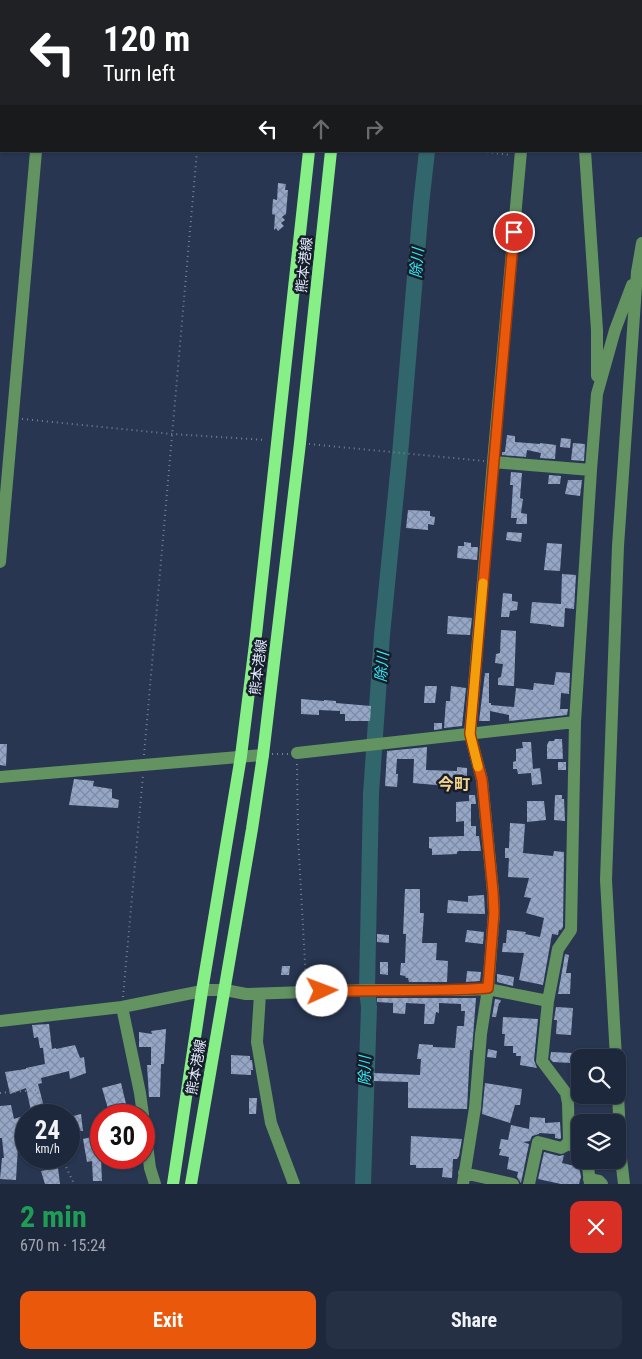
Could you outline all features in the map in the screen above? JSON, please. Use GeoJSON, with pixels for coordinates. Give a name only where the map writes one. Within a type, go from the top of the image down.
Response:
{"type":"FeatureCollection","features":[{"type":"Feature","properties":{"kind":"main road","name":"熊本港線"},"geometry":{"type":"LineString","coordinates":[[173,1184],[202,991],[241,756],[309,152]]}},
{"type":"Feature","properties":{"kind":"main road","name":"熊本港線"},"geometry":{"type":"LineString","coordinates":[[191,1184],[252,829],[300,443],[331,152]]}},
{"type":"Feature","properties":{"kind":"main road"},"geometry":{"type":"LineString","coordinates":[[276,440],[300,443]]}},
{"type":"Feature","properties":{"kind":"street"},"geometry":{"type":"LineString","coordinates":[[0,562],[36,152]]}},
{"type":"Feature","properties":{"kind":"street"},"geometry":{"type":"LineString","coordinates":[[571,1143],[569,1141],[566,1093],[542,1061],[548,1001],[558,949],[571,930],[575,722],[597,394],[598,330],[585,152]]}},
{"type":"Feature","properties":{"kind":"street"},"geometry":{"type":"LineString","coordinates":[[513,1184],[464,1178],[475,1108],[494,913],[482,780],[470,734],[521,153]]}},
{"type":"Feature","properties":{"kind":"street"},"geometry":{"type":"LineString","coordinates":[[615,1049],[606,880],[618,546],[636,272],[642,243]]}},
{"type":"Feature","properties":{"kind":"street"},"geometry":{"type":"LineString","coordinates":[[597,394],[615,330],[636,272]]}},
{"type":"Feature","properties":{"kind":"street"},"geometry":{"type":"LineString","coordinates":[[493,462],[591,470]]}},
{"type":"Feature","properties":{"kind":"street"},"geometry":{"type":"LineString","coordinates":[[297,753],[575,722]]}},
{"type":"Feature","properties":{"kind":"street"},"geometry":{"type":"LineString","coordinates":[[0,777],[262,755]]}},
{"type":"Feature","properties":{"kind":"street"},"geometry":{"type":"LineString","coordinates":[[0,1021],[122,1007],[202,991],[225,990],[246,994],[260,994],[488,988],[548,1001]]}},
{"type":"Feature","properties":{"kind":"street"},"geometry":{"type":"LineString","coordinates":[[260,994],[257,1042],[271,1123],[294,1184]]}},
{"type":"Feature","properties":{"kind":"street"},"geometry":{"type":"LineString","coordinates":[[122,1007],[142,1104]]}},
{"type":"Feature","properties":{"kind":"street"},"geometry":{"type":"LineString","coordinates":[[618,1104],[624,1184]]}},
{"type":"Feature","properties":{"kind":"street"},"geometry":{"type":"LineString","coordinates":[[529,1184],[538,1142],[561,1148],[569,1141]]}},
{"type":"Feature","properties":{"kind":"street"},"geometry":{"type":"LineString","coordinates":[[150,1169],[155,1184]]}},
{"type":"Feature","properties":{"kind":"street"},"geometry":{"type":"LineString","coordinates":[[588,1169],[590,1182],[599,1181],[602,1184]]}},
{"type":"Feature","properties":{"kind":"path"},"geometry":{"type":"LineString","coordinates":[[122,1007],[197,152]]}},
{"type":"Feature","properties":{"kind":"path"},"geometry":{"type":"LineString","coordinates":[[499,152],[521,153]]}},
{"type":"Feature","properties":{"kind":"path"},"geometry":{"type":"LineString","coordinates":[[13,418],[172,434],[276,440]]}},
{"type":"Feature","properties":{"kind":"path"},"geometry":{"type":"LineString","coordinates":[[300,443],[493,462]]}},
{"type":"Feature","properties":{"kind":"path"},"geometry":{"type":"LineString","coordinates":[[262,755],[297,753],[296,796],[307,992]]}},
{"type":"Feature","properties":{"kind":"path"},"geometry":{"type":"LineString","coordinates":[[0,1093],[37,1090],[42,1104]]}},
{"type":"Feature","properties":{"kind":"path"},"geometry":{"type":"LineString","coordinates":[[67,1169],[74,1184]]}},
{"type":"Feature","properties":{"kind":"building"},"geometry":{"type":"Polygon","coordinates":[[[278,183],[286,184],[285,190],[288,190],[286,214],[282,217],[285,220],[281,223],[284,226],[278,231],[276,228],[274,230],[275,215],[272,214],[273,199],[277,200],[278,183]]]}},
{"type":"Feature","properties":{"kind":"building"},"geometry":{"type":"Polygon","coordinates":[[[507,435],[515,436],[515,442],[556,445],[555,459],[540,458],[541,453],[527,450],[526,457],[502,455],[502,452],[505,452],[507,435]]]}},
{"type":"Feature","properties":{"kind":"building"},"geometry":{"type":"Polygon","coordinates":[[[561,438],[571,439],[570,448],[560,447],[561,438]]]}},
{"type":"Feature","properties":{"kind":"building"},"geometry":{"type":"Polygon","coordinates":[[[573,443],[585,444],[584,461],[571,460],[573,443]]]}},
{"type":"Feature","properties":{"kind":"building"},"geometry":{"type":"Polygon","coordinates":[[[511,472],[522,473],[520,498],[523,499],[521,513],[527,514],[527,524],[516,524],[517,518],[511,518],[513,485],[510,485],[511,472]]]}},
{"type":"Feature","properties":{"kind":"building"},"geometry":{"type":"Polygon","coordinates":[[[549,475],[561,476],[560,484],[548,484],[549,475]]]}},
{"type":"Feature","properties":{"kind":"building"},"geometry":{"type":"Polygon","coordinates":[[[568,480],[582,480],[580,496],[565,494],[568,480]]]}},
{"type":"Feature","properties":{"kind":"building"},"geometry":{"type":"Polygon","coordinates":[[[408,510],[430,511],[430,516],[435,517],[434,525],[428,524],[428,530],[406,528],[408,510]]]}},
{"type":"Feature","properties":{"kind":"building"},"geometry":{"type":"Polygon","coordinates":[[[507,532],[522,533],[521,542],[506,540],[507,532]]]}},
{"type":"Feature","properties":{"kind":"building"},"geometry":{"type":"Polygon","coordinates":[[[464,542],[471,543],[471,547],[478,547],[477,560],[457,558],[458,546],[464,546],[464,542]]]}},
{"type":"Feature","properties":{"kind":"building"},"geometry":{"type":"Polygon","coordinates":[[[547,543],[562,544],[560,571],[544,570],[547,543]]]}},
{"type":"Feature","properties":{"kind":"building"},"geometry":{"type":"Polygon","coordinates":[[[562,574],[576,575],[574,609],[565,608],[564,627],[530,623],[532,602],[561,604],[562,574]]]}},
{"type":"Feature","properties":{"kind":"building"},"geometry":{"type":"Polygon","coordinates":[[[503,593],[512,594],[512,601],[518,602],[517,610],[510,611],[509,617],[501,617],[503,593]]]}},
{"type":"Feature","properties":{"kind":"building"},"geometry":{"type":"Polygon","coordinates":[[[448,616],[472,618],[470,635],[447,634],[448,616]]]}},
{"type":"Feature","properties":{"kind":"building"},"geometry":{"type":"Polygon","coordinates":[[[501,630],[516,631],[514,686],[498,685],[498,678],[501,677],[503,664],[495,663],[496,654],[500,653],[501,630]]]}},
{"type":"Feature","properties":{"kind":"building"},"geometry":{"type":"Polygon","coordinates":[[[556,672],[570,673],[569,694],[561,693],[560,709],[568,709],[567,715],[509,721],[509,715],[490,711],[490,721],[479,721],[485,673],[489,673],[489,703],[491,705],[514,707],[516,688],[533,690],[534,683],[554,685],[556,672]]]}},
{"type":"Feature","properties":{"kind":"building"},"geometry":{"type":"Polygon","coordinates":[[[425,686],[437,686],[435,703],[424,703],[425,686]]]}},
{"type":"Feature","properties":{"kind":"building"},"geometry":{"type":"Polygon","coordinates":[[[451,686],[466,688],[462,726],[444,728],[446,701],[450,701],[451,686]]]}},
{"type":"Feature","properties":{"kind":"building"},"geometry":{"type":"Polygon","coordinates":[[[301,699],[371,706],[370,721],[345,721],[345,714],[340,714],[340,711],[319,710],[319,715],[301,714],[301,699]]]}},
{"type":"Feature","properties":{"kind":"building"},"geometry":{"type":"Polygon","coordinates":[[[434,723],[442,723],[442,729],[434,730],[434,723]]]}},
{"type":"Feature","properties":{"kind":"building"},"geometry":{"type":"Polygon","coordinates":[[[555,739],[562,739],[563,759],[547,759],[547,745],[549,741],[554,741],[555,739]]]}},
{"type":"Feature","properties":{"kind":"building"},"geometry":{"type":"Polygon","coordinates":[[[522,742],[531,742],[533,769],[540,768],[542,784],[532,785],[531,773],[518,774],[517,769],[513,769],[513,762],[516,761],[516,749],[523,748],[522,742]]]}},
{"type":"Feature","properties":{"kind":"building"},"geometry":{"type":"Polygon","coordinates":[[[0,744],[7,744],[6,766],[0,765],[0,744]]]}},
{"type":"Feature","properties":{"kind":"building"},"geometry":{"type":"Polygon","coordinates":[[[427,747],[426,770],[457,771],[457,767],[467,768],[467,783],[448,782],[447,786],[413,783],[414,759],[397,759],[397,787],[385,786],[387,751],[427,747]]]}},
{"type":"Feature","properties":{"kind":"building"},"geometry":{"type":"Polygon","coordinates":[[[558,762],[566,762],[566,770],[558,770],[558,762]]]}},
{"type":"Feature","properties":{"kind":"building"},"geometry":{"type":"Polygon","coordinates":[[[74,779],[94,781],[93,786],[112,789],[112,798],[119,800],[118,808],[69,805],[74,779]]]}},
{"type":"Feature","properties":{"kind":"building"},"geometry":{"type":"Polygon","coordinates":[[[469,795],[475,795],[476,804],[471,804],[471,826],[476,826],[476,836],[479,836],[481,851],[459,851],[457,854],[432,855],[432,849],[429,848],[429,837],[464,836],[464,821],[456,822],[456,802],[469,801],[469,795]]]}},
{"type":"Feature","properties":{"kind":"building"},"geometry":{"type":"Polygon","coordinates":[[[555,795],[562,795],[562,799],[564,799],[565,821],[554,820],[555,795]]]}},
{"type":"Feature","properties":{"kind":"building"},"geometry":{"type":"Polygon","coordinates":[[[527,801],[544,801],[546,820],[527,822],[527,801]]]}},
{"type":"Feature","properties":{"kind":"building"},"geometry":{"type":"Polygon","coordinates":[[[510,823],[525,824],[523,853],[553,856],[554,851],[564,852],[563,927],[559,930],[558,935],[552,934],[543,985],[519,980],[524,953],[502,952],[503,943],[506,943],[507,930],[526,932],[525,934],[540,937],[544,918],[526,913],[531,898],[524,897],[529,878],[508,877],[509,858],[505,858],[505,848],[509,848],[510,823]]]}},
{"type":"Feature","properties":{"kind":"building"},"geometry":{"type":"Polygon","coordinates":[[[405,889],[420,889],[420,913],[424,913],[422,943],[437,943],[436,960],[448,961],[447,982],[409,982],[408,978],[400,975],[401,963],[405,963],[406,934],[403,934],[405,889]]]}},
{"type":"Feature","properties":{"kind":"building"},"geometry":{"type":"Polygon","coordinates":[[[484,895],[485,914],[447,913],[448,900],[468,902],[468,896],[484,895]]]}},
{"type":"Feature","properties":{"kind":"building"},"geometry":{"type":"Polygon","coordinates":[[[467,930],[484,932],[483,944],[465,942],[467,930]]]}},
{"type":"Feature","properties":{"kind":"building"},"geometry":{"type":"Polygon","coordinates":[[[377,934],[389,935],[389,943],[377,942],[377,934]]]}},
{"type":"Feature","properties":{"kind":"building"},"geometry":{"type":"Polygon","coordinates":[[[565,954],[569,955],[566,973],[571,973],[570,994],[558,994],[565,954]]]}},
{"type":"Feature","properties":{"kind":"building"},"geometry":{"type":"Polygon","coordinates":[[[380,962],[388,962],[388,975],[380,974],[380,962]]]}},
{"type":"Feature","properties":{"kind":"building"},"geometry":{"type":"Polygon","coordinates":[[[282,966],[290,966],[289,975],[281,975],[282,966]]]}},
{"type":"Feature","properties":{"kind":"building"},"geometry":{"type":"Polygon","coordinates":[[[467,971],[481,972],[480,981],[466,982],[467,971]]]}},
{"type":"Feature","properties":{"kind":"building"},"geometry":{"type":"Polygon","coordinates":[[[497,974],[514,977],[513,986],[497,982],[497,974]]]}},
{"type":"Feature","properties":{"kind":"building"},"geometry":{"type":"Polygon","coordinates":[[[377,998],[476,998],[472,1050],[470,1050],[467,1109],[408,1108],[408,1082],[374,1081],[374,1073],[420,1075],[421,1059],[417,1059],[419,1044],[455,1048],[457,1026],[464,1026],[465,1011],[461,1011],[461,1004],[439,1003],[439,1013],[436,1012],[434,1024],[424,1024],[425,1004],[406,1003],[405,1014],[393,1013],[393,1003],[377,1002],[377,998]]]}},
{"type":"Feature","properties":{"kind":"building"},"geometry":{"type":"Polygon","coordinates":[[[495,999],[501,1000],[496,1017],[492,1017],[495,999]]]}},
{"type":"Feature","properties":{"kind":"building"},"geometry":{"type":"Polygon","coordinates":[[[556,1007],[573,1008],[571,1035],[556,1034],[557,1020],[554,1020],[556,1007]]]}},
{"type":"Feature","properties":{"kind":"building"},"geometry":{"type":"Polygon","coordinates":[[[503,1017],[538,1019],[534,1060],[537,1068],[520,1065],[521,1056],[516,1056],[516,1053],[513,1053],[513,1046],[504,1046],[505,1034],[502,1034],[503,1017]]]}},
{"type":"Feature","properties":{"kind":"building"},"geometry":{"type":"Polygon","coordinates":[[[49,1024],[52,1049],[75,1045],[80,1058],[84,1057],[86,1073],[70,1079],[69,1071],[41,1078],[42,1083],[38,1084],[43,1104],[30,1104],[26,1088],[10,1094],[5,1072],[45,1064],[43,1048],[40,1048],[38,1037],[34,1038],[32,1025],[49,1024]]]}},
{"type":"Feature","properties":{"kind":"building"},"geometry":{"type":"Polygon","coordinates":[[[166,1029],[164,1064],[161,1064],[160,1097],[149,1097],[147,1065],[151,1065],[151,1047],[139,1047],[139,1032],[152,1034],[151,1031],[166,1029]]]}},
{"type":"Feature","properties":{"kind":"building"},"geometry":{"type":"Polygon","coordinates":[[[488,1049],[497,1051],[496,1058],[487,1057],[488,1049]]]}},
{"type":"Feature","properties":{"kind":"building"},"geometry":{"type":"Polygon","coordinates":[[[551,1052],[571,1053],[571,1063],[553,1062],[550,1059],[551,1052]]]}},
{"type":"Feature","properties":{"kind":"building"},"geometry":{"type":"Polygon","coordinates":[[[231,1055],[250,1056],[253,1069],[251,1070],[251,1075],[231,1074],[231,1055]]]}},
{"type":"Feature","properties":{"kind":"building"},"geometry":{"type":"Polygon","coordinates":[[[121,1083],[126,1104],[107,1104],[102,1088],[121,1083]]]}},
{"type":"Feature","properties":{"kind":"building"},"geometry":{"type":"Polygon","coordinates":[[[485,1083],[522,1089],[520,1105],[515,1105],[510,1123],[482,1114],[485,1083]]]}},
{"type":"Feature","properties":{"kind":"building"},"geometry":{"type":"Polygon","coordinates":[[[249,1098],[257,1098],[256,1114],[249,1114],[249,1098]]]}},
{"type":"Feature","properties":{"kind":"building"},"geometry":{"type":"Polygon","coordinates":[[[11,1105],[15,1119],[16,1180],[0,1179],[2,1158],[4,1158],[2,1138],[0,1138],[0,1106],[11,1105]]]}},
{"type":"Feature","properties":{"kind":"building"},"geometry":{"type":"Polygon","coordinates":[[[81,1114],[83,1131],[80,1131],[81,1114]]]}},
{"type":"Feature","properties":{"kind":"building"},"geometry":{"type":"Polygon","coordinates":[[[530,1117],[545,1118],[545,1123],[560,1122],[561,1138],[555,1138],[555,1134],[539,1133],[532,1136],[530,1141],[523,1142],[529,1144],[521,1183],[517,1177],[518,1172],[507,1169],[509,1157],[499,1155],[501,1149],[499,1149],[501,1139],[508,1140],[511,1125],[529,1129],[530,1117]]]}},
{"type":"Feature","properties":{"kind":"building"},"geometry":{"type":"Polygon","coordinates":[[[411,1136],[462,1139],[459,1156],[457,1159],[453,1159],[452,1178],[442,1177],[443,1168],[416,1168],[416,1165],[410,1165],[411,1136]]]}},
{"type":"Feature","properties":{"kind":"building"},"geometry":{"type":"Polygon","coordinates":[[[90,1137],[90,1161],[87,1162],[83,1139],[90,1137]]]}},
{"type":"Feature","properties":{"kind":"building"},"geometry":{"type":"Polygon","coordinates":[[[544,1152],[559,1156],[564,1155],[562,1163],[571,1165],[571,1169],[579,1169],[581,1177],[579,1184],[561,1184],[538,1179],[544,1152]]]}},
{"type":"Feature","properties":{"kind":"building"},"geometry":{"type":"Polygon","coordinates":[[[58,1169],[60,1184],[45,1184],[41,1171],[58,1169]]]}},
{"type":"Feature","properties":{"kind":"building"},"geometry":{"type":"Polygon","coordinates":[[[92,1169],[101,1169],[102,1181],[93,1181],[92,1169]]]}},
{"type":"Feature","properties":{"kind":"waterway","name":"除川"},"geometry":{"type":"LineString","coordinates":[[363,1184],[369,1007],[367,990],[371,794],[382,635],[427,152]]}},
{"type":"Feature","properties":{"kind":"slow traffic"},"geometry":{"type":"LineString","coordinates":[[478,767],[470,734],[483,583]]}},
{"type":"Feature","properties":{"kind":"district","name":"今町"},"geometry":{"type":"Point","coordinates":[454,784]}},
{"type":"Feature","properties":{"kind":"route"},"geometry":{"type":"LineString","coordinates":[[322,991],[464,990],[488,988],[494,913],[493,892],[482,780],[470,734],[514,232]]}}]}
